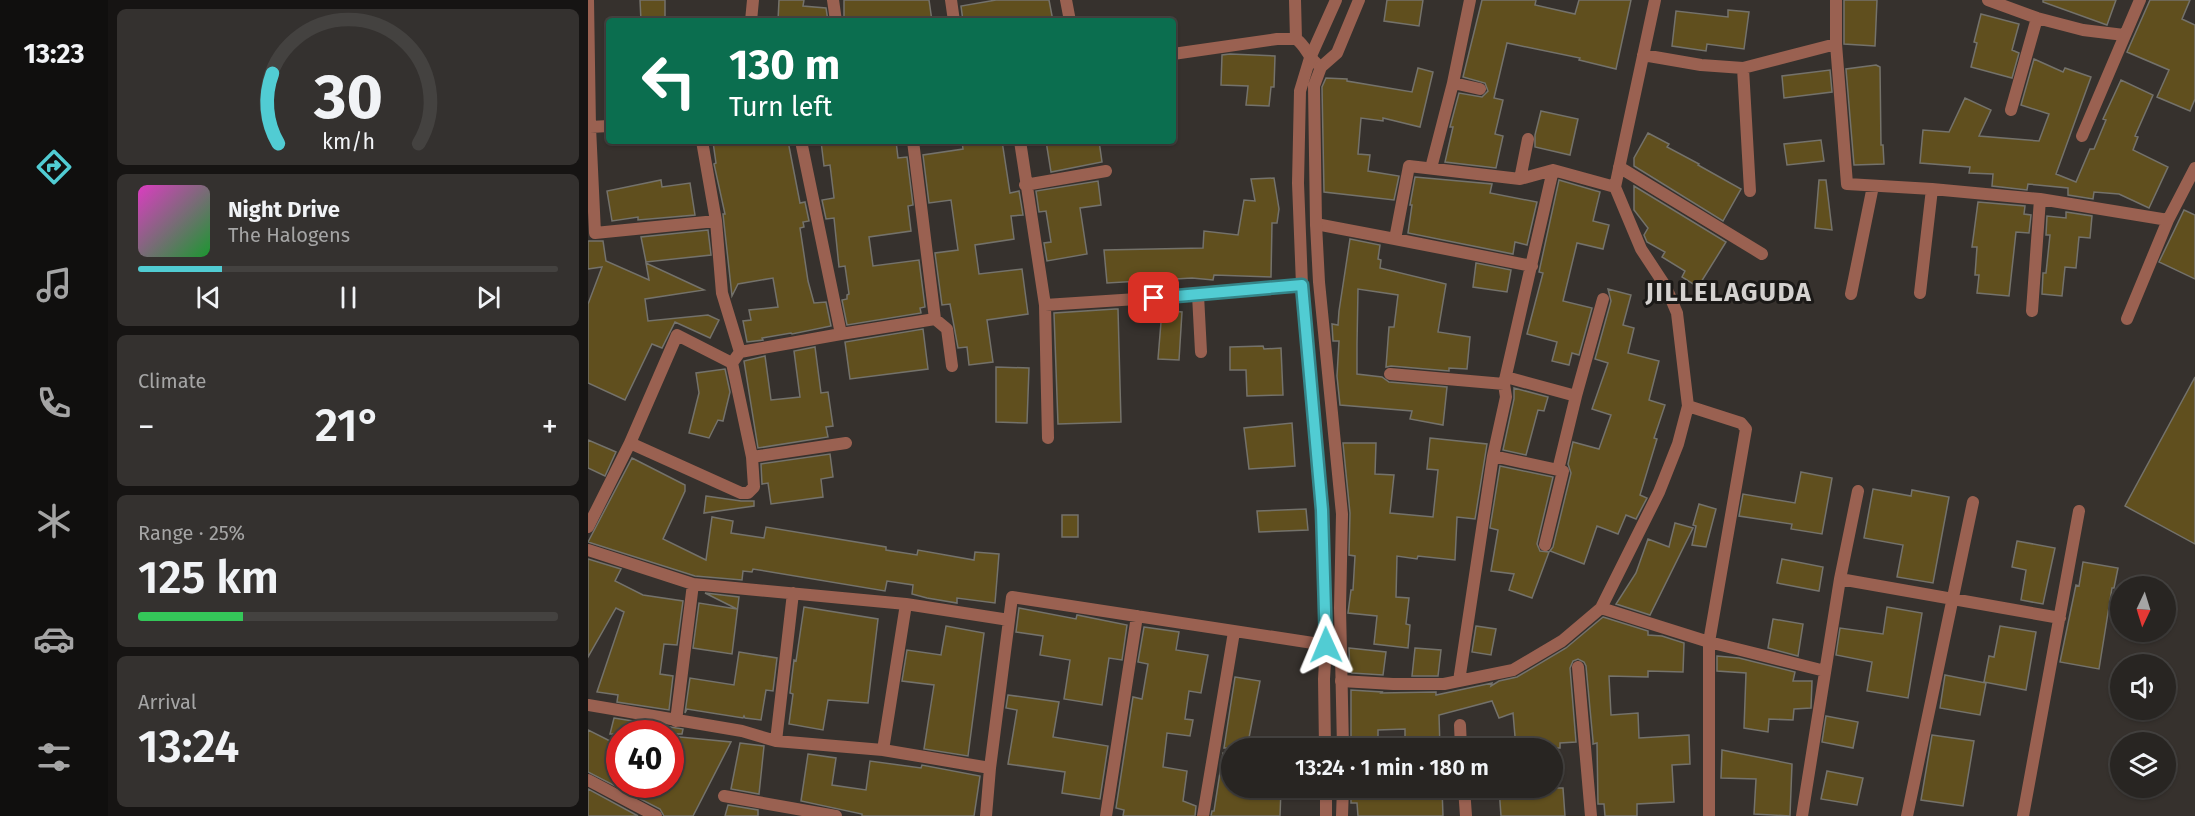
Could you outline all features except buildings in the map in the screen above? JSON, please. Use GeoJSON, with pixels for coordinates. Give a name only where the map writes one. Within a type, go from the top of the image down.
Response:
{"type":"FeatureCollection","features":[{"type":"Feature","properties":{"kind":"street"},"geometry":{"type":"LineString","coordinates":[[588,0],[589,127],[595,233],[716,221]]}},
{"type":"Feature","properties":{"kind":"street"},"geometry":{"type":"LineString","coordinates":[[751,18],[753,0]]}},
{"type":"Feature","properties":{"kind":"street"},"geometry":{"type":"LineString","coordinates":[[833,0],[836,18]]}},
{"type":"Feature","properties":{"kind":"street"},"geometry":{"type":"LineString","coordinates":[[951,0],[954,18]]}},
{"type":"Feature","properties":{"kind":"street"},"geometry":{"type":"LineString","coordinates":[[1066,0],[1069,18]]}},
{"type":"Feature","properties":{"kind":"street"},"geometry":{"type":"LineString","coordinates":[[1295,0],[1296,39]]}},
{"type":"Feature","properties":{"kind":"street"},"geometry":{"type":"LineString","coordinates":[[1325,738],[1326,645],[1322,510],[1302,285],[1298,183],[1300,91],[1310,58],[1336,0]]}},
{"type":"Feature","properties":{"kind":"street"},"geometry":{"type":"LineString","coordinates":[[1343,738],[1342,514],[1326,367],[1316,224],[1314,86],[1321,67],[1337,53],[1359,0]]}},
{"type":"Feature","properties":{"kind":"street"},"geometry":{"type":"LineString","coordinates":[[1431,168],[1453,83],[1470,0]]}},
{"type":"Feature","properties":{"kind":"street"},"geometry":{"type":"LineString","coordinates":[[1341,681],[1444,684],[1513,670],[1562,641],[1601,609],[1659,492],[1678,444],[1688,406],[1677,313],[1666,287],[1641,249],[1615,187],[1655,0]]}},
{"type":"Feature","properties":{"kind":"street"},"geometry":{"type":"LineString","coordinates":[[1836,0],[1836,44],[1847,184],[2040,199],[2168,220]]}},
{"type":"Feature","properties":{"kind":"street"},"geometry":{"type":"LineString","coordinates":[[1988,0],[2037,18],[2083,30],[2124,35]]}},
{"type":"Feature","properties":{"kind":"street"},"geometry":{"type":"LineString","coordinates":[[2082,136],[2140,0]]}},
{"type":"Feature","properties":{"kind":"street"},"geometry":{"type":"LineString","coordinates":[[2011,110],[2037,18]]}},
{"type":"Feature","properties":{"kind":"street"},"geometry":{"type":"LineString","coordinates":[[1176,54],[1277,39],[1296,39],[1304,45],[1310,58],[1321,67]]}},
{"type":"Feature","properties":{"kind":"street"},"geometry":{"type":"LineString","coordinates":[[1643,55],[1701,65],[1743,68],[1836,44]]}},
{"type":"Feature","properties":{"kind":"street"},"geometry":{"type":"LineString","coordinates":[[1743,68],[1750,191]]}},
{"type":"Feature","properties":{"kind":"street"},"geometry":{"type":"LineString","coordinates":[[1453,83],[1480,89]]}},
{"type":"Feature","properties":{"kind":"street"},"geometry":{"type":"LineString","coordinates":[[589,127],[606,126]]}},
{"type":"Feature","properties":{"kind":"street"},"geometry":{"type":"LineString","coordinates":[[1520,179],[1528,139]]}},
{"type":"Feature","properties":{"kind":"street"},"geometry":{"type":"LineString","coordinates":[[703,144],[716,221],[722,293],[740,352]]}},
{"type":"Feature","properties":{"kind":"street"},"geometry":{"type":"LineString","coordinates":[[802,144],[841,334]]}},
{"type":"Feature","properties":{"kind":"street"},"geometry":{"type":"LineString","coordinates":[[913,144],[935,319],[947,329],[952,366]]}},
{"type":"Feature","properties":{"kind":"street"},"geometry":{"type":"LineString","coordinates":[[1020,144],[1045,305],[1048,438]]}},
{"type":"Feature","properties":{"kind":"street"},"geometry":{"type":"LineString","coordinates":[[1395,239],[1408,166],[1520,179],[1553,170],[1615,187]]}},
{"type":"Feature","properties":{"kind":"street"},"geometry":{"type":"LineString","coordinates":[[1619,167],[1762,254]]}},
{"type":"Feature","properties":{"kind":"street"},"geometry":{"type":"LineString","coordinates":[[2127,319],[2168,220],[2195,168]]}},
{"type":"Feature","properties":{"kind":"street"},"geometry":{"type":"LineString","coordinates":[[1459,681],[1493,456],[1506,397],[1505,381],[1553,170]]}},
{"type":"Feature","properties":{"kind":"street"},"geometry":{"type":"LineString","coordinates":[[1026,185],[1107,171]]}},
{"type":"Feature","properties":{"kind":"street"},"geometry":{"type":"LineString","coordinates":[[1851,294],[1873,186]]}},
{"type":"Feature","properties":{"kind":"street"},"geometry":{"type":"LineString","coordinates":[[1920,293],[1932,189]]}},
{"type":"Feature","properties":{"kind":"street"},"geometry":{"type":"LineString","coordinates":[[2032,311],[2040,199]]}},
{"type":"Feature","properties":{"kind":"street"},"geometry":{"type":"LineString","coordinates":[[1316,224],[1532,266]]}},
{"type":"Feature","properties":{"kind":"street"},"geometry":{"type":"LineString","coordinates":[[1045,305],[1198,295],[1302,285]]}},
{"type":"Feature","properties":{"kind":"street"},"geometry":{"type":"LineString","coordinates":[[1198,295],[1201,352]]}},
{"type":"Feature","properties":{"kind":"street"},"geometry":{"type":"LineString","coordinates":[[1558,470],[1603,299]]}},
{"type":"Feature","properties":{"kind":"street"},"geometry":{"type":"LineString","coordinates":[[630,443],[741,493],[748,493],[754,487],[752,457],[732,363],[740,352],[935,319]]}},
{"type":"Feature","properties":{"kind":"street"},"geometry":{"type":"LineString","coordinates":[[588,527],[630,443],[677,335],[732,363]]}},
{"type":"Feature","properties":{"kind":"street"},"geometry":{"type":"LineString","coordinates":[[1390,374],[1505,381],[1576,396]]}},
{"type":"Feature","properties":{"kind":"street"},"geometry":{"type":"LineString","coordinates":[[1688,406],[1741,423],[1746,429],[1709,642],[1710,816]]}},
{"type":"Feature","properties":{"kind":"street"},"geometry":{"type":"LineString","coordinates":[[752,457],[846,443]]}},
{"type":"Feature","properties":{"kind":"street"},"geometry":{"type":"LineString","coordinates":[[1493,456],[1563,471],[1545,545]]}},
{"type":"Feature","properties":{"kind":"street"},"geometry":{"type":"LineString","coordinates":[[1802,816],[1840,579],[1858,490]]}},
{"type":"Feature","properties":{"kind":"street"},"geometry":{"type":"LineString","coordinates":[[1907,816],[1974,502]]}},
{"type":"Feature","properties":{"kind":"street"},"geometry":{"type":"LineString","coordinates":[[2023,816],[2079,511]]}},
{"type":"Feature","properties":{"kind":"street"},"geometry":{"type":"LineString","coordinates":[[588,550],[693,584],[906,604],[1009,620]]}},
{"type":"Feature","properties":{"kind":"street"},"geometry":{"type":"LineString","coordinates":[[1840,579],[2060,618]]}},
{"type":"Feature","properties":{"kind":"street"},"geometry":{"type":"LineString","coordinates":[[676,720],[693,584]]}},
{"type":"Feature","properties":{"kind":"street"},"geometry":{"type":"LineString","coordinates":[[776,741],[792,593]]}},
{"type":"Feature","properties":{"kind":"street"},"geometry":{"type":"LineString","coordinates":[[986,816],[1012,597],[1326,645]]}},
{"type":"Feature","properties":{"kind":"street"},"geometry":{"type":"LineString","coordinates":[[883,750],[906,604]]}},
{"type":"Feature","properties":{"kind":"street"},"geometry":{"type":"LineString","coordinates":[[1601,609],[1709,642],[1825,671]]}},
{"type":"Feature","properties":{"kind":"street"},"geometry":{"type":"LineString","coordinates":[[1106,816],[1137,616]]}},
{"type":"Feature","properties":{"kind":"street"},"geometry":{"type":"LineString","coordinates":[[1203,816],[1234,632]]}},
{"type":"Feature","properties":{"kind":"street"},"geometry":{"type":"LineString","coordinates":[[1578,667],[1591,816]]}},
{"type":"Feature","properties":{"kind":"street"},"geometry":{"type":"LineString","coordinates":[[588,705],[670,720]]}},
{"type":"Feature","properties":{"kind":"street"},"geometry":{"type":"LineString","coordinates":[[684,722],[742,732],[776,741],[883,750],[990,768]]}},
{"type":"Feature","properties":{"kind":"street"},"geometry":{"type":"LineString","coordinates":[[1460,725],[1461,738]]}},
{"type":"Feature","properties":{"kind":"street"},"geometry":{"type":"LineString","coordinates":[[588,780],[650,814]]}},
{"type":"Feature","properties":{"kind":"street"},"geometry":{"type":"LineString","coordinates":[[724,796],[836,816]]}},
{"type":"Feature","properties":{"kind":"street"},"geometry":{"type":"LineString","coordinates":[[1326,798],[1326,816]]}},
{"type":"Feature","properties":{"kind":"street"},"geometry":{"type":"LineString","coordinates":[[1342,816],[1343,798]]}},
{"type":"Feature","properties":{"kind":"street"},"geometry":{"type":"LineString","coordinates":[[1465,798],[1466,816]]}},
{"type":"Feature","properties":{"kind":"district","name":"JILLELAGUDA"},"geometry":{"type":"Point","coordinates":[1729,292]}},
{"type":"Feature","properties":{"kind":"route"},"geometry":{"type":"LineString","coordinates":[[1154,298],[1302,285],[1322,510],[1326,645]]}}]}
